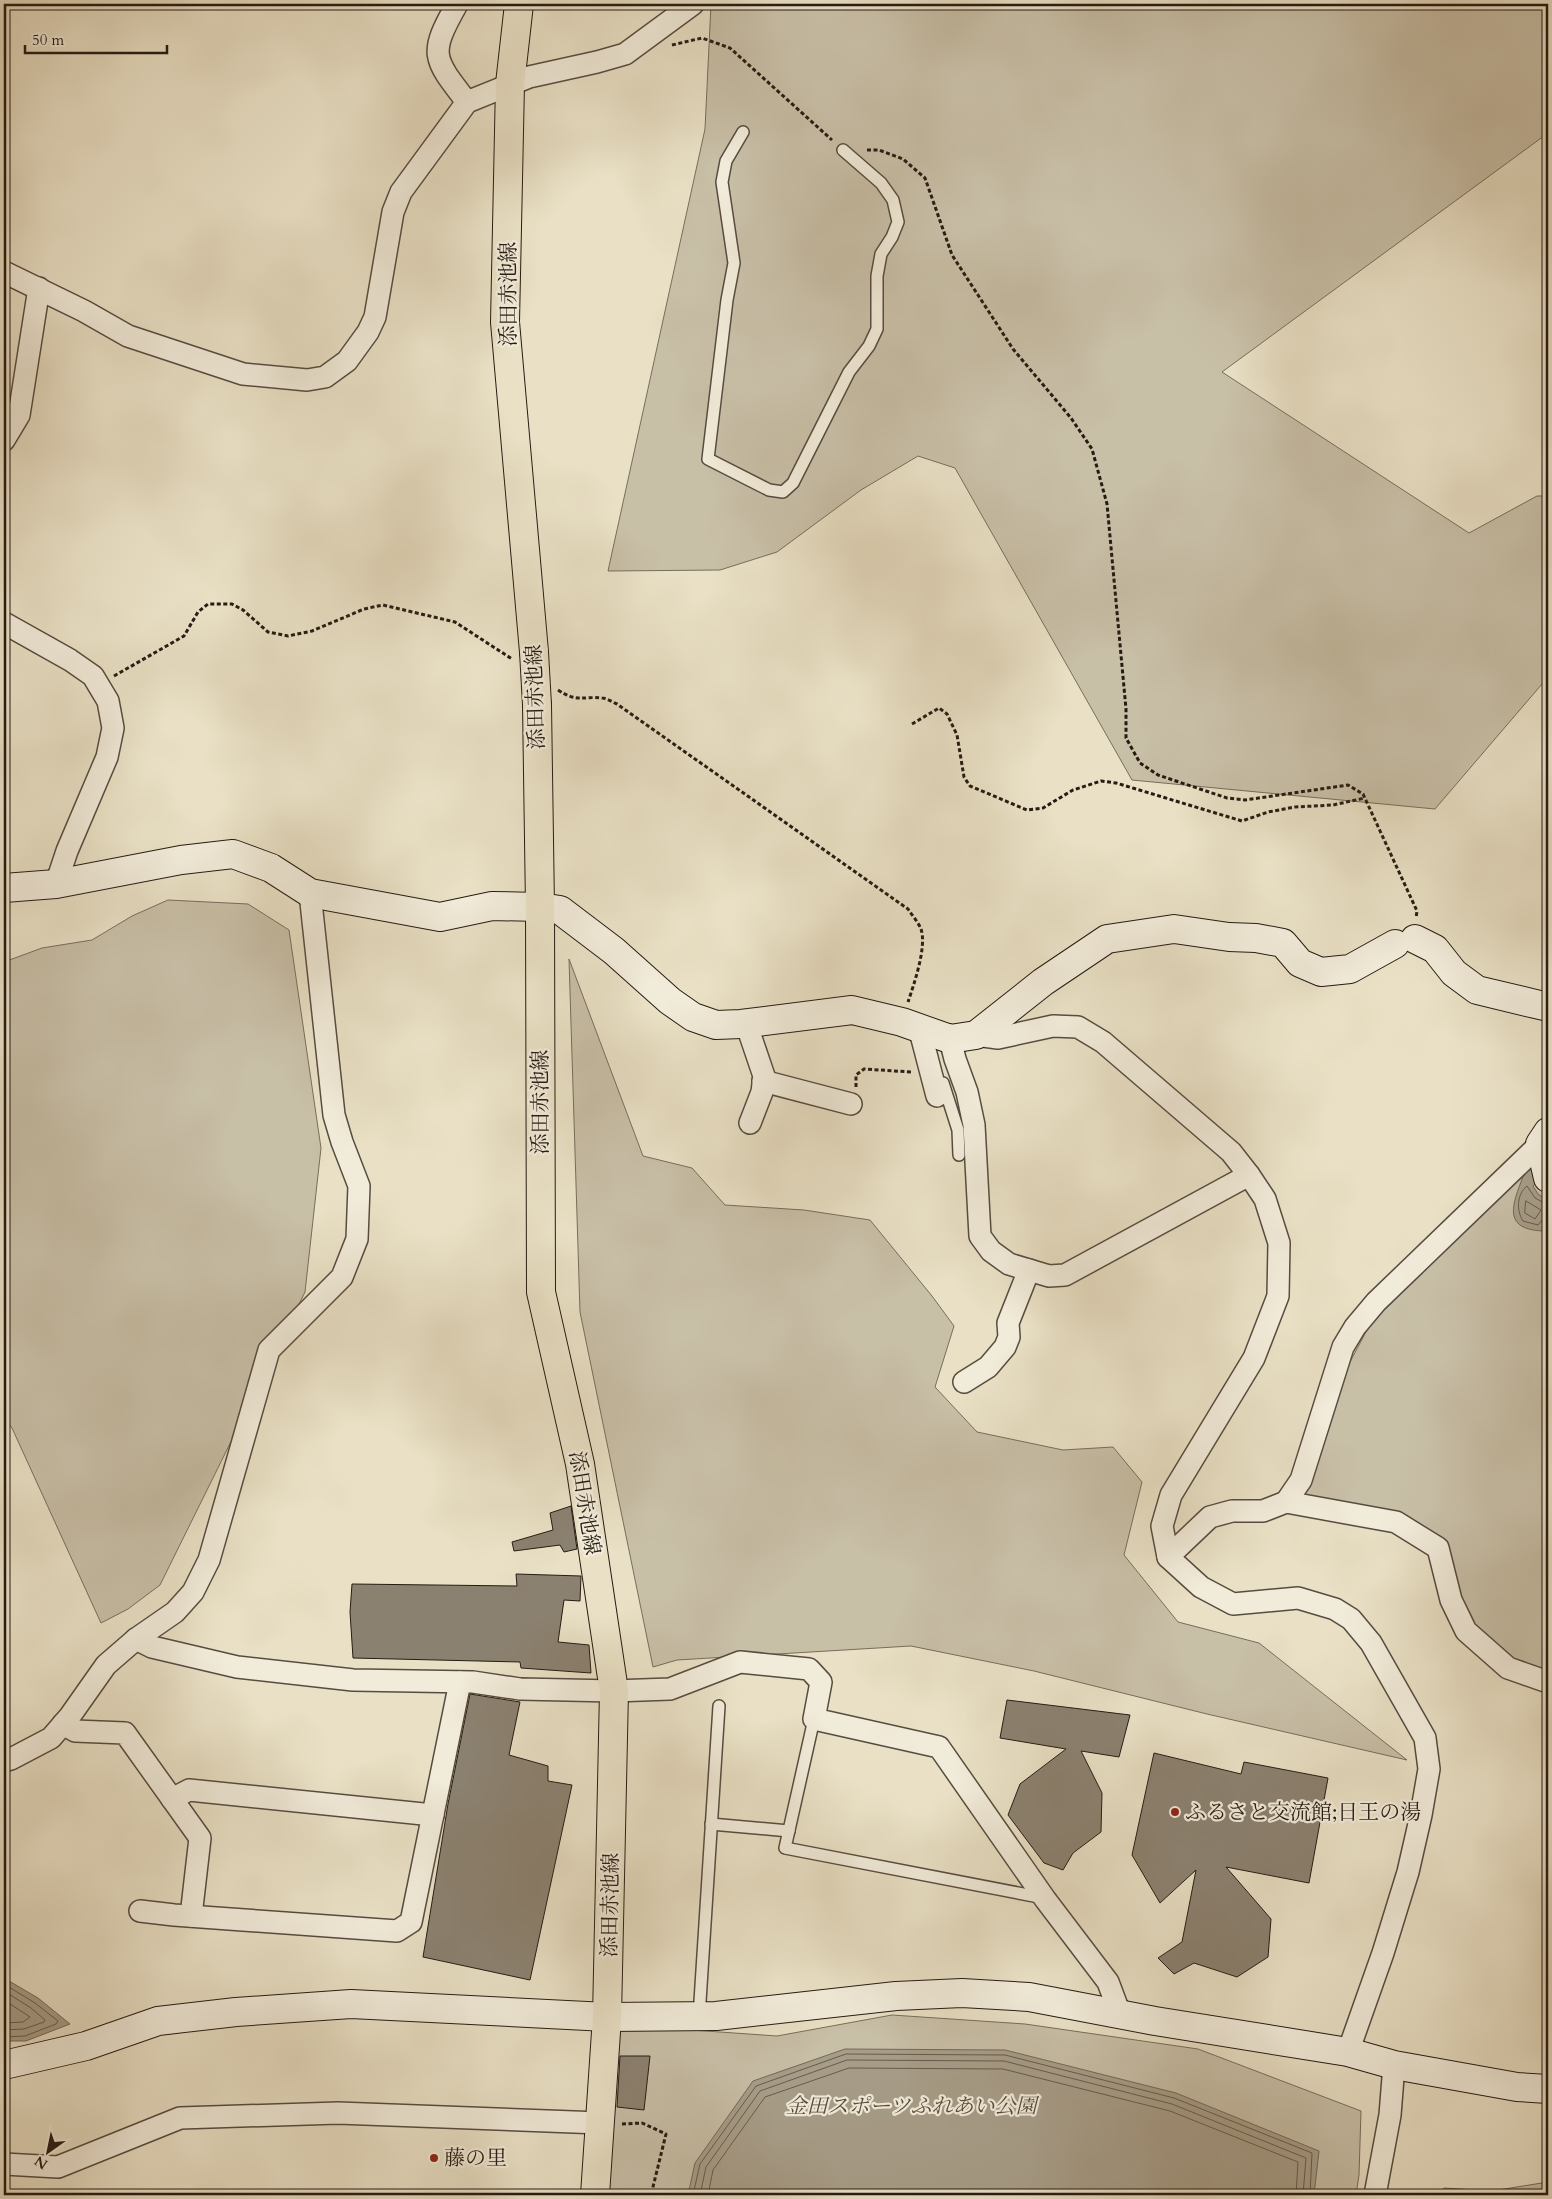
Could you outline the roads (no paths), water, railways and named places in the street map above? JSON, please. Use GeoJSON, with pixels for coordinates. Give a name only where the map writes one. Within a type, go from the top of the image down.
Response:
{"type":"FeatureCollection","features":[{"type":"Feature","properties":{"kind":"main road","name":"添田赤池線"},"geometry":{"type":"LineString","coordinates":[[519,4],[510,84],[505,322],[537,705],[540,907],[540,1292],[580,1464],[614,1691],[607,2017],[595,2195]]}},
{"type":"Feature","properties":{"kind":"street"},"geometry":{"type":"LineString","coordinates":[[457,4],[442,31],[436,53],[446,75],[467,102]]}},
{"type":"Feature","properties":{"kind":"street"},"geometry":{"type":"LineString","coordinates":[[4,272],[39,288],[128,336],[243,374],[307,380],[326,377],[347,361],[368,332],[375,317],[393,212],[401,192],[467,102],[528,77],[598,62],[625,54],[693,4]]}},
{"type":"Feature","properties":{"kind":"street"},"geometry":{"type":"LineString","coordinates":[[4,440],[19,415],[39,288]]}},
{"type":"Feature","properties":{"kind":"street"},"geometry":{"type":"LineString","coordinates":[[4,623],[70,660],[93,676],[108,701],[113,728],[108,757],[67,852],[56,884]]}},
{"type":"Feature","properties":{"kind":"street"},"geometry":{"type":"LineString","coordinates":[[4,888],[56,884],[181,860],[233,854],[271,868],[310,893],[440,917],[492,906],[540,907],[560,910],[614,951],[670,1001],[693,1018],[716,1025],[852,1010],[902,1022],[942,1037],[998,1038],[1054,1026],[1078,1027],[1103,1042],[1231,1152],[1250,1174],[1265,1198],[1279,1243],[1278,1296],[1254,1358],[1171,1495],[1162,1526],[1168,1557],[1201,1588],[1234,1604],[1298,1598],[1335,1609],[1351,1620],[1371,1643],[1424,1738],[1429,1770],[1408,1872],[1383,1953],[1348,2052]]}},
{"type":"Feature","properties":{"kind":"street"},"geometry":{"type":"LineString","coordinates":[[4,1761],[51,1738],[64,1724],[106,1665],[136,1639],[175,1612],[193,1592],[209,1560],[269,1350],[342,1277],[357,1240],[359,1186],[334,1115],[310,893]]}},
{"type":"Feature","properties":{"kind":"street"},"geometry":{"type":"LineString","coordinates":[[937,1096],[932,1074],[942,1037],[1043,982],[1107,939],[1174,929],[1284,943],[1300,963],[1321,972],[1350,969],[1405,942],[1435,949],[1454,973],[1477,990],[1548,1007]]}},
{"type":"Feature","properties":{"kind":"street"},"geometry":{"type":"LineString","coordinates":[[746,1023],[756,1046],[764,1076],[762,1092],[750,1123]]}},
{"type":"Feature","properties":{"kind":"street"},"geometry":{"type":"LineString","coordinates":[[942,1037],[955,1060],[967,1092],[974,1124],[980,1236],[991,1251],[1009,1264],[1049,1276],[1064,1275],[1250,1174]]}},
{"type":"Feature","properties":{"kind":"street"},"geometry":{"type":"LineString","coordinates":[[763,1081],[851,1104]]}},
{"type":"Feature","properties":{"kind":"street"},"geometry":{"type":"LineString","coordinates":[[1544,1138],[1548,1178]]}},
{"type":"Feature","properties":{"kind":"street"},"geometry":{"type":"LineString","coordinates":[[1286,1502],[1301,1480],[1343,1347],[1356,1327],[1376,1302],[1544,1138]]}},
{"type":"Feature","properties":{"kind":"street"},"geometry":{"type":"LineString","coordinates":[[964,1382],[988,1367],[1005,1347],[1009,1337],[1008,1323],[1029,1270]]}},
{"type":"Feature","properties":{"kind":"street"},"geometry":{"type":"LineString","coordinates":[[1168,1557],[1210,1517],[1232,1511],[1263,1511],[1286,1502],[1396,1522],[1438,1548],[1452,1600],[1466,1631],[1508,1668],[1548,1682]]}},
{"type":"Feature","properties":{"kind":"street"},"geometry":{"type":"LineString","coordinates":[[136,1639],[152,1647],[237,1667],[353,1680],[460,1682],[520,1689],[614,1691],[670,1689],[740,1662],[809,1669],[820,1682],[814,1719],[939,1747],[1045,1899],[1108,1982],[1120,2014]]}},
{"type":"Feature","properties":{"kind":"street"},"geometry":{"type":"LineString","coordinates":[[140,1911],[397,1931],[411,1922],[460,1682]]}},
{"type":"Feature","properties":{"kind":"street"},"geometry":{"type":"LineString","coordinates":[[64,1724],[75,1731],[125,1733],[200,1838],[190,1916]]}},
{"type":"Feature","properties":{"kind":"street"},"geometry":{"type":"LineString","coordinates":[[172,1799],[189,1790],[432,1815]]}},
{"type":"Feature","properties":{"kind":"street"},"geometry":{"type":"LineString","coordinates":[[4,2065],[86,2046],[158,2022],[236,2012],[351,2004],[607,2017],[699,2017],[896,1996],[962,1993],[1029,1997],[1348,2052],[1394,2065],[1517,2087],[1548,2089]]}},
{"type":"Feature","properties":{"kind":"street"},"geometry":{"type":"LineString","coordinates":[[1375,2195],[1390,2115],[1394,2065]]}},
{"type":"Feature","properties":{"kind":"street"},"geometry":{"type":"LineString","coordinates":[[4,2164],[58,2167],[180,2118],[338,2113],[600,2123]]}},
{"type":"Feature","properties":{"kind":"lane"},"geometry":{"type":"LineString","coordinates":[[743,132],[726,161],[722,182],[734,263],[727,300],[708,458],[769,490],[783,492],[793,484],[849,372],[869,346],[876,329],[877,276],[881,254],[892,237],[898,222],[893,200],[881,183],[843,150]]}},
{"type":"Feature","properties":{"kind":"lane"},"geometry":{"type":"LineString","coordinates":[[942,1037],[944,1086],[958,1130],[959,1156]]}},
{"type":"Feature","properties":{"kind":"lane"},"geometry":{"type":"LineString","coordinates":[[699,2017],[719,1706]]}},
{"type":"Feature","properties":{"kind":"lane"},"geometry":{"type":"LineString","coordinates":[[814,1719],[785,1848],[1045,1899]]}},
{"type":"Feature","properties":{"kind":"lane"},"geometry":{"type":"LineString","coordinates":[[711,1824],[789,1831]]}},
{"type":"Feature","properties":{"kind":"water"},"geometry":{"type":"Polygon","coordinates":[[[1532,1162],[1540,1179],[1533,1186],[1538,1194],[1548,1201],[1548,1221],[1542,1231],[1522,1226],[1516,1221],[1514,1216],[1513,1208],[1518,1191],[1525,1171],[1532,1162]]]}},
{"type":"Feature","properties":{"kind":"water"},"geometry":{"type":"Polygon","coordinates":[[[4,1978],[38,1998],[70,2024],[26,2041],[4,2041],[4,1978]]]}},
{"type":"Feature","properties":{"kind":"water","name":"金田スポーツふれあい公園"},"geometry":{"type":"Polygon","coordinates":[[[845,2049],[1005,2050],[1176,2093],[1319,2151],[1314,2195],[688,2195],[695,2163],[753,2081],[845,2049]]]}},
{"type":"Feature","properties":{"kind":"place","name":"ふるさと交流館;日王の湯"},"geometry":{"type":"Point","coordinates":[1175,1812]}},
{"type":"Feature","properties":{"kind":"place","name":"藤の里"},"geometry":{"type":"Point","coordinates":[434,2158]}}]}
